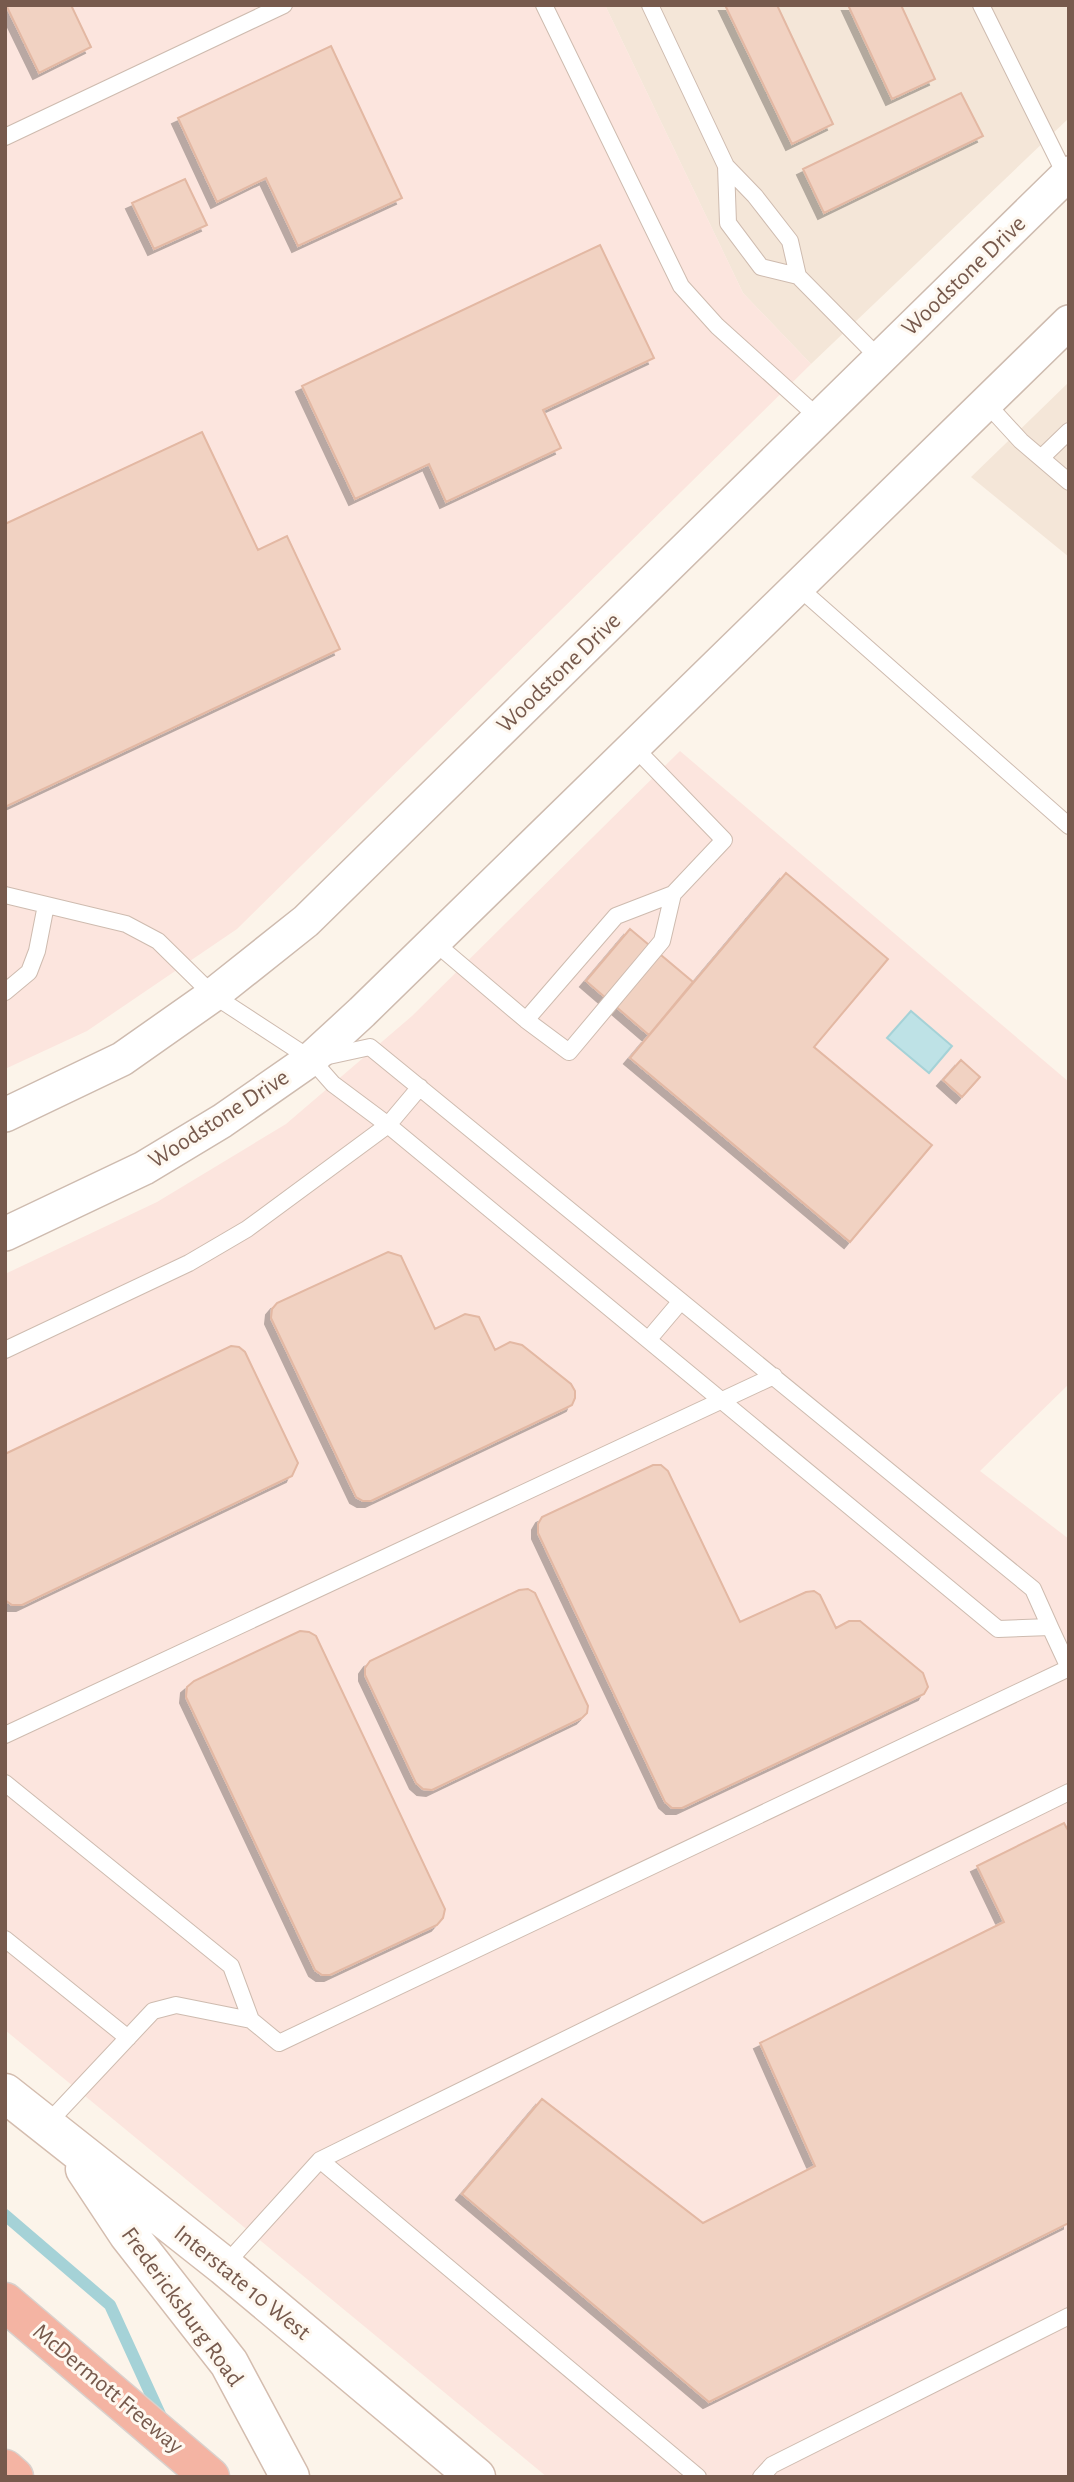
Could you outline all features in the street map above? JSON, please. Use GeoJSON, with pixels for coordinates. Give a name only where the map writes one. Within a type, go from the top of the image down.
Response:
{"type":"FeatureCollection","features":[{"type":"Feature","properties":{"kind":"highway","name":"McDermott Freeway"},"geometry":{"type":"LineString","coordinates":[[5,2302],[210,2477]]}},
{"type":"Feature","properties":{"kind":"highway"},"geometry":{"type":"LineString","coordinates":[[5,2469],[15,2477]]}},
{"type":"Feature","properties":{"kind":"main road","name":"Interstate 10 West"},"geometry":{"type":"LineString","coordinates":[[5,2093],[224,2266],[476,2477]]}},
{"type":"Feature","properties":{"kind":"main road","name":"Fredericksburg Road"},"geometry":{"type":"LineString","coordinates":[[56,2133],[128,2234],[229,2363],[290,2477]]}},
{"type":"Feature","properties":{"kind":"street","name":"Woodstone Drive"},"geometry":{"type":"LineString","coordinates":[[5,1115],[122,1059],[213,995],[306,921],[1067,174]]}},
{"type":"Feature","properties":{"kind":"street","name":"Woodstone Drive"},"geometry":{"type":"LineString","coordinates":[[5,1234],[145,1168],[222,1121],[311,1059],[1069,322]]}},
{"type":"Feature","properties":{"kind":"lane"},"geometry":{"type":"LineString","coordinates":[[5,137],[284,5]]}},
{"type":"Feature","properties":{"kind":"lane"},"geometry":{"type":"LineString","coordinates":[[544,5],[681,286],[717,326],[818,418]]}},
{"type":"Feature","properties":{"kind":"lane"},"geometry":{"type":"LineString","coordinates":[[650,5],[726,166],[755,196],[790,241],[798,276]]}},
{"type":"Feature","properties":{"kind":"lane"},"geometry":{"type":"LineString","coordinates":[[981,5],[1067,174]]}},
{"type":"Feature","properties":{"kind":"lane"},"geometry":{"type":"LineString","coordinates":[[726,166],[728,223],[761,267],[798,276],[880,359]]}},
{"type":"Feature","properties":{"kind":"lane"},"geometry":{"type":"LineString","coordinates":[[986,403],[1021,441],[1069,482]]}},
{"type":"Feature","properties":{"kind":"lane"},"geometry":{"type":"LineString","coordinates":[[1041,458],[1069,431]]}},
{"type":"Feature","properties":{"kind":"lane"},"geometry":{"type":"LineString","coordinates":[[797,586],[1069,825]]}},
{"type":"Feature","properties":{"kind":"lane"},"geometry":{"type":"LineString","coordinates":[[526,1020],[616,916],[673,894],[723,840],[634,747]]}},
{"type":"Feature","properties":{"kind":"lane"},"geometry":{"type":"LineString","coordinates":[[434,942],[526,1020],[569,1052],[662,941],[673,894]]}},
{"type":"Feature","properties":{"kind":"lane"},"geometry":{"type":"LineString","coordinates":[[5,895],[126,924],[158,941],[213,995],[311,1059],[333,1083],[388,1125],[998,1629],[1049,1627]]}},
{"type":"Feature","properties":{"kind":"lane"},"geometry":{"type":"LineString","coordinates":[[5,992],[29,972],[37,951],[46,905]]}},
{"type":"Feature","properties":{"kind":"lane"},"geometry":{"type":"LineString","coordinates":[[56,2133],[128,2038],[153,2011],[176,2005],[251,2020],[279,2043],[1069,1668],[1034,1589],[370,1046],[311,1059]]}},
{"type":"Feature","properties":{"kind":"lane"},"geometry":{"type":"LineString","coordinates":[[5,1350],[189,1263],[247,1229],[388,1125],[420,1087]]}},
{"type":"Feature","properties":{"kind":"lane"},"geometry":{"type":"LineString","coordinates":[[648,1340],[681,1301]]}},
{"type":"Feature","properties":{"kind":"lane"},"geometry":{"type":"LineString","coordinates":[[5,1735],[774,1376]]}},
{"type":"Feature","properties":{"kind":"lane"},"geometry":{"type":"LineString","coordinates":[[5,1783],[231,1966],[251,2020]]}},
{"type":"Feature","properties":{"kind":"lane"},"geometry":{"type":"LineString","coordinates":[[224,2266],[320,2160],[1069,1792]]}},
{"type":"Feature","properties":{"kind":"lane"},"geometry":{"type":"LineString","coordinates":[[5,1938],[128,2038]]}},
{"type":"Feature","properties":{"kind":"lane"},"geometry":{"type":"LineString","coordinates":[[320,2160],[698,2477]]}},
{"type":"Feature","properties":{"kind":"lane"},"geometry":{"type":"LineString","coordinates":[[761,2477],[772,2465],[1069,2316]]}},
{"type":"Feature","properties":{"kind":"shaded area"},"geometry":{"type":"Polygon","coordinates":[[[5,5],[605,5],[743,293],[811,364],[237,929],[87,1031],[5,1069],[5,5]]]}},
{"type":"Feature","properties":{"kind":"shaded area"},"geometry":{"type":"Polygon","coordinates":[[[605,5],[1069,5],[1069,118],[811,364],[743,293],[605,5]]]}},
{"type":"Feature","properties":{"kind":"shaded area"},"geometry":{"type":"Polygon","coordinates":[[[1069,382],[1069,557],[971,477],[1069,382]]]}},
{"type":"Feature","properties":{"kind":"shaded area"},"geometry":{"type":"Polygon","coordinates":[[[680,751],[1069,1082],[1069,1384],[980,1471],[1069,1539],[1069,2477],[547,2477],[5,2030],[5,1274],[157,1202],[286,1124],[412,1016],[680,751]]]}},
{"type":"Feature","properties":{"kind":"water"},"geometry":{"type":"Polygon","coordinates":[[[911,1011],[952,1046],[929,1073],[887,1038],[911,1011]]]}},
{"type":"Feature","properties":{"kind":"building"},"geometry":{"type":"Polygon","coordinates":[[[6,5],[71,5],[91,47],[39,73],[6,5]]]}},
{"type":"Feature","properties":{"kind":"building"},"geometry":{"type":"Polygon","coordinates":[[[725,5],[777,5],[833,124],[792,144],[725,5]]]}},
{"type":"Feature","properties":{"kind":"building"},"geometry":{"type":"Polygon","coordinates":[[[848,5],[901,5],[935,79],[892,99],[848,5]]]}},
{"type":"Feature","properties":{"kind":"building"},"geometry":{"type":"Polygon","coordinates":[[[331,46],[402,198],[298,246],[266,178],[217,202],[178,118],[331,46]]]}},
{"type":"Feature","properties":{"kind":"building"},"geometry":{"type":"Polygon","coordinates":[[[961,93],[983,136],[824,213],[803,169],[961,93]]]}},
{"type":"Feature","properties":{"kind":"building"},"geometry":{"type":"Polygon","coordinates":[[[185,179],[207,225],[154,249],[132,203],[185,179]]]}},
{"type":"Feature","properties":{"kind":"building"},"geometry":{"type":"Polygon","coordinates":[[[600,245],[654,358],[543,410],[561,448],[446,502],[429,464],[355,499],[302,386],[600,245]]]}},
{"type":"Feature","properties":{"kind":"building"},"geometry":{"type":"Polygon","coordinates":[[[202,432],[258,550],[287,536],[340,649],[5,807],[5,524],[202,432]]]}},
{"type":"Feature","properties":{"kind":"building"},"geometry":{"type":"Polygon","coordinates":[[[786,873],[888,959],[814,1047],[932,1145],[850,1242],[630,1058],[786,873]]]}},
{"type":"Feature","properties":{"kind":"building"},"geometry":{"type":"Polygon","coordinates":[[[630,929],[693,982],[649,1035],[586,981],[630,929]]]}},
{"type":"Feature","properties":{"kind":"building"},"geometry":{"type":"Polygon","coordinates":[[[961,1060],[980,1077],[962,1097],[943,1080],[961,1060]]]}},
{"type":"Feature","properties":{"kind":"building"},"geometry":{"type":"Polygon","coordinates":[[[388,1252],[401,1256],[435,1329],[465,1314],[479,1317],[495,1350],[510,1342],[522,1345],[571,1384],[575,1398],[572,1405],[566,1408],[371,1501],[363,1501],[356,1497],[271,1318],[272,1309],[277,1303],[388,1252]]]}},
{"type":"Feature","properties":{"kind":"building"},"geometry":{"type":"Polygon","coordinates":[[[231,1346],[239,1347],[245,1352],[298,1463],[292,1476],[22,1605],[12,1605],[5,1600],[5,1454],[231,1346]]]}},
{"type":"Feature","properties":{"kind":"building"},"geometry":{"type":"Polygon","coordinates":[[[653,1465],[661,1465],[668,1471],[740,1622],[806,1592],[814,1591],[820,1595],[836,1628],[849,1621],[860,1621],[923,1673],[928,1687],[924,1694],[682,1808],[672,1808],[665,1802],[538,1533],[538,1524],[542,1517],[653,1465]]]}},
{"type":"Feature","properties":{"kind":"building"},"geometry":{"type":"Polygon","coordinates":[[[528,1589],[535,1593],[588,1706],[587,1713],[582,1718],[432,1790],[423,1789],[416,1783],[365,1675],[365,1668],[370,1661],[519,1590],[528,1589]]]}},
{"type":"Feature","properties":{"kind":"building"},"geometry":{"type":"Polygon","coordinates":[[[300,1631],[316,1636],[445,1909],[443,1918],[437,1925],[330,1975],[322,1975],[315,1970],[186,1697],[187,1687],[194,1681],[300,1631]]]}},
{"type":"Feature","properties":{"kind":"building"},"geometry":{"type":"Polygon","coordinates":[[[1064,1823],[1069,1832],[1069,2223],[709,2402],[462,2194],[542,2099],[703,2223],[815,2166],[760,2043],[1004,1922],[977,1866],[1064,1823]]]}},
{"type":"Feature","properties":{"kind":"waterway"},"geometry":{"type":"LineString","coordinates":[[5,2215],[110,2305],[163,2421]]}}]}
